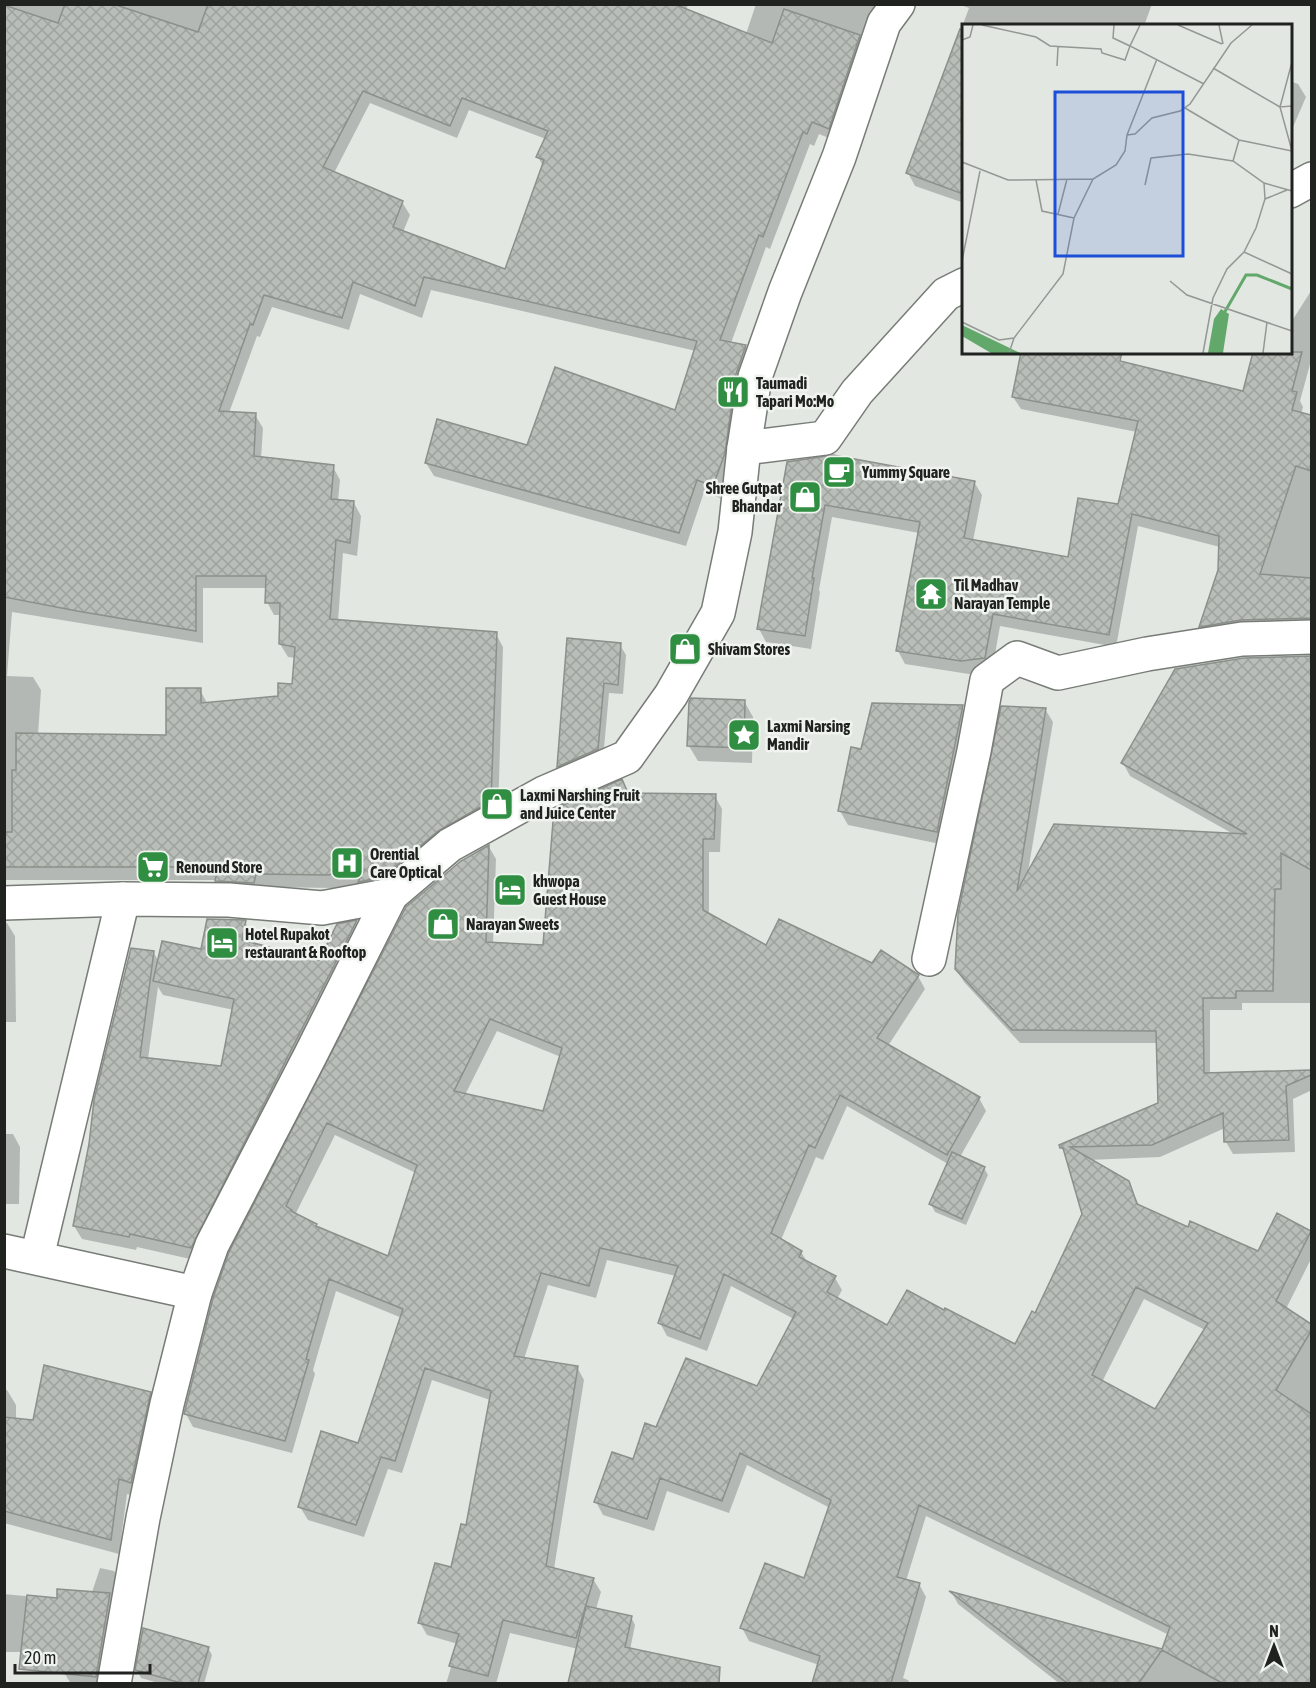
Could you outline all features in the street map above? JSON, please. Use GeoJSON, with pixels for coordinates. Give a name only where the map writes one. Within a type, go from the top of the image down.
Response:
{"type":"FeatureCollection","features":[{"type":"Feature","properties":{"kind":"main road"},"geometry":{"type":"LineString","coordinates":[[114,1683],[143,1518],[167,1404],[195,1293],[212,1245],[391,895],[450,844],[544,793],[627,757],[671,695],[718,613],[735,532],[755,376],[785,292],[839,157],[884,23],[898,4]]}},
{"type":"Feature","properties":{"kind":"main road"},"geometry":{"type":"LineString","coordinates":[[1292,190],[1311,179]]}},
{"type":"Feature","properties":{"kind":"main road"},"geometry":{"type":"LineString","coordinates":[[744,448],[825,438],[857,392],[946,294],[962,286]]}},
{"type":"Feature","properties":{"kind":"main road"},"geometry":{"type":"LineString","coordinates":[[929,959],[987,680],[1017,658],[1058,673],[1147,654],[1242,639],[1311,637]]}},
{"type":"Feature","properties":{"kind":"main road"},"geometry":{"type":"LineString","coordinates":[[4,903],[123,899],[229,900],[322,908],[391,895]]}},
{"type":"Feature","properties":{"kind":"main road"},"geometry":{"type":"LineString","coordinates":[[37,1257],[123,899]]}},
{"type":"Feature","properties":{"kind":"main road"},"geometry":{"type":"LineString","coordinates":[[4,1251],[195,1293]]}},
{"type":"Feature","properties":{"kind":"building"},"geometry":{"type":"Polygon","coordinates":[[[65,4],[113,4],[198,32],[208,4],[674,4],[772,43],[784,9],[860,35],[829,129],[812,122],[807,134],[803,132],[763,237],[759,235],[720,340],[746,345],[736,374],[725,453],[713,486],[697,480],[679,533],[425,463],[437,419],[527,445],[555,367],[675,410],[697,341],[424,277],[415,306],[353,282],[342,318],[264,295],[253,325],[250,324],[219,411],[256,413],[254,456],[334,465],[331,499],[354,501],[350,543],[336,540],[330,619],[497,632],[491,801],[438,831],[383,877],[358,882],[364,870],[327,875],[256,874],[254,883],[215,881],[218,867],[4,867],[4,832],[12,832],[12,770],[16,770],[16,733],[166,735],[166,688],[201,688],[201,703],[278,696],[278,683],[292,684],[295,647],[279,644],[280,603],[265,603],[266,576],[196,576],[196,631],[4,597],[4,5],[58,23],[65,4]],[[363,91],[323,167],[403,201],[393,227],[505,269],[544,160],[536,157],[548,131],[462,98],[450,126],[363,91]]]}},
{"type":"Feature","properties":{"kind":"building"},"geometry":{"type":"Polygon","coordinates":[[[960,29],[962,30],[962,194],[906,173],[960,29]]]}},
{"type":"Feature","properties":{"kind":"building"},"geometry":{"type":"Polygon","coordinates":[[[1302,352],[1292,391],[1297,392],[1292,410],[1311,415],[1311,471],[1296,466],[1260,574],[1311,578],[1311,618],[1241,620],[1199,627],[1218,570],[1219,536],[1132,514],[1109,635],[993,614],[985,658],[961,661],[896,651],[920,522],[825,505],[812,578],[814,578],[805,636],[757,629],[787,462],[833,455],[975,481],[964,538],[1068,557],[1078,498],[1118,504],[1138,421],[1012,397],[1021,354],[1122,354],[1120,361],[1243,391],[1252,354],[1302,352]]]}},
{"type":"Feature","properties":{"kind":"building"},"geometry":{"type":"Polygon","coordinates":[[[567,638],[621,643],[618,685],[604,683],[598,749],[557,767],[567,638]]]}},
{"type":"Feature","properties":{"kind":"building"},"geometry":{"type":"Polygon","coordinates":[[[1311,656],[1311,870],[1281,853],[1281,889],[1275,889],[1273,991],[1236,991],[1236,998],[1203,998],[1204,1073],[1311,1070],[1311,1075],[1286,1086],[1289,1140],[1224,1142],[1223,1113],[1152,1145],[1070,1147],[1129,1181],[1137,1204],[1188,1227],[1190,1221],[1258,1251],[1277,1213],[1311,1231],[1276,1301],[1311,1324],[1311,1331],[1276,1390],[1311,1414],[1311,1683],[1222,1683],[1162,1650],[1139,1683],[1067,1683],[949,1591],[1162,1649],[1170,1627],[919,1505],[897,1577],[920,1583],[891,1683],[812,1683],[820,1656],[740,1628],[765,1563],[804,1578],[831,1500],[740,1453],[722,1501],[660,1478],[647,1519],[594,1502],[612,1452],[633,1459],[645,1423],[656,1427],[686,1358],[757,1386],[796,1312],[724,1274],[700,1339],[658,1323],[678,1266],[600,1248],[589,1286],[541,1273],[514,1356],[578,1366],[546,1566],[594,1578],[576,1638],[503,1620],[488,1676],[449,1666],[459,1634],[418,1623],[435,1563],[451,1567],[461,1524],[466,1525],[491,1391],[425,1368],[395,1461],[381,1457],[356,1525],[298,1507],[321,1431],[358,1443],[403,1309],[329,1279],[306,1359],[309,1360],[285,1441],[184,1414],[213,1298],[229,1252],[406,907],[461,861],[489,845],[486,942],[543,945],[554,809],[622,779],[628,793],[716,794],[714,839],[703,839],[703,910],[766,945],[779,919],[872,963],[881,950],[919,975],[877,1038],[980,1097],[947,1155],[840,1095],[815,1148],[809,1145],[771,1233],[802,1251],[799,1257],[836,1276],[827,1292],[887,1325],[907,1290],[1015,1344],[1032,1311],[1035,1313],[1082,1214],[1063,1148],[1059,1145],[1158,1103],[1156,1031],[1012,1030],[955,969],[958,914],[1001,706],[1046,708],[1017,891],[1054,824],[1247,834],[1121,763],[1175,669],[1244,658],[1311,656]],[[490,1019],[454,1091],[543,1111],[562,1048],[490,1019]],[[327,1123],[286,1206],[291,1211],[317,1224],[316,1226],[388,1256],[417,1165],[327,1123]],[[1136,1287],[1092,1375],[1155,1409],[1208,1323],[1136,1287]]]}},
{"type":"Feature","properties":{"kind":"building"},"geometry":{"type":"Polygon","coordinates":[[[691,698],[745,700],[744,748],[687,746],[691,698]]]}},
{"type":"Feature","properties":{"kind":"building"},"geometry":{"type":"Polygon","coordinates":[[[872,703],[963,705],[937,832],[838,811],[851,747],[861,749],[872,703]]]}},
{"type":"Feature","properties":{"kind":"building"},"geometry":{"type":"Polygon","coordinates":[[[207,919],[246,920],[242,940],[319,960],[337,924],[357,920],[191,1248],[130,1234],[129,1237],[73,1226],[89,1144],[94,1100],[131,948],[154,951],[140,1057],[221,1066],[234,999],[153,981],[162,941],[201,949],[207,919]]]}},
{"type":"Feature","properties":{"kind":"building"},"geometry":{"type":"Polygon","coordinates":[[[952,1152],[985,1167],[962,1219],[929,1204],[952,1152]]]}},
{"type":"Feature","properties":{"kind":"building"},"geometry":{"type":"Polygon","coordinates":[[[44,1365],[151,1392],[131,1483],[119,1479],[111,1540],[4,1511],[4,1417],[33,1420],[44,1365]]]}},
{"type":"Feature","properties":{"kind":"building"},"geometry":{"type":"Polygon","coordinates":[[[57,1589],[110,1593],[96,1677],[19,1669],[27,1595],[57,1598],[57,1589]]]}},
{"type":"Feature","properties":{"kind":"building"},"geometry":{"type":"Polygon","coordinates":[[[586,1606],[632,1616],[625,1647],[720,1667],[719,1683],[568,1683],[586,1606]]]}},
{"type":"Feature","properties":{"kind":"building"},"geometry":{"type":"Polygon","coordinates":[[[143,1628],[209,1647],[198,1683],[181,1683],[135,1670],[143,1628]]]}},
{"type":"Feature","properties":{"kind":"place","name":"Taumadi Tapari Mo:Mo"},"geometry":{"type":"Point","coordinates":[733,392]}},
{"type":"Feature","properties":{"kind":"place","name":"Yummy Square"},"geometry":{"type":"Point","coordinates":[839,472]}},
{"type":"Feature","properties":{"kind":"place","name":"Shree Gutpat Bhandar"},"geometry":{"type":"Point","coordinates":[805,497]}},
{"type":"Feature","properties":{"kind":"place","name":"Til Madhav Narayan Temple"},"geometry":{"type":"Point","coordinates":[931,594]}},
{"type":"Feature","properties":{"kind":"place","name":"Shivam Stores"},"geometry":{"type":"Point","coordinates":[685,649]}},
{"type":"Feature","properties":{"kind":"place","name":"Laxmi Narsing Mandir"},"geometry":{"type":"Point","coordinates":[744,735]}},
{"type":"Feature","properties":{"kind":"place","name":"Laxmi Narshing Fruit and Juice Center"},"geometry":{"type":"Point","coordinates":[497,804]}},
{"type":"Feature","properties":{"kind":"place","name":"Orential Care Optical"},"geometry":{"type":"Point","coordinates":[347,863]}},
{"type":"Feature","properties":{"kind":"place","name":"Renound Store"},"geometry":{"type":"Point","coordinates":[153,867]}},
{"type":"Feature","properties":{"kind":"place","name":"khwopa Guest House"},"geometry":{"type":"Point","coordinates":[510,890]}},
{"type":"Feature","properties":{"kind":"place","name":"Narayan Sweets"},"geometry":{"type":"Point","coordinates":[443,924]}},
{"type":"Feature","properties":{"kind":"place","name":"Hotel Rupakot restaurant & Rooftop"},"geometry":{"type":"Point","coordinates":[222,943]}}]}
